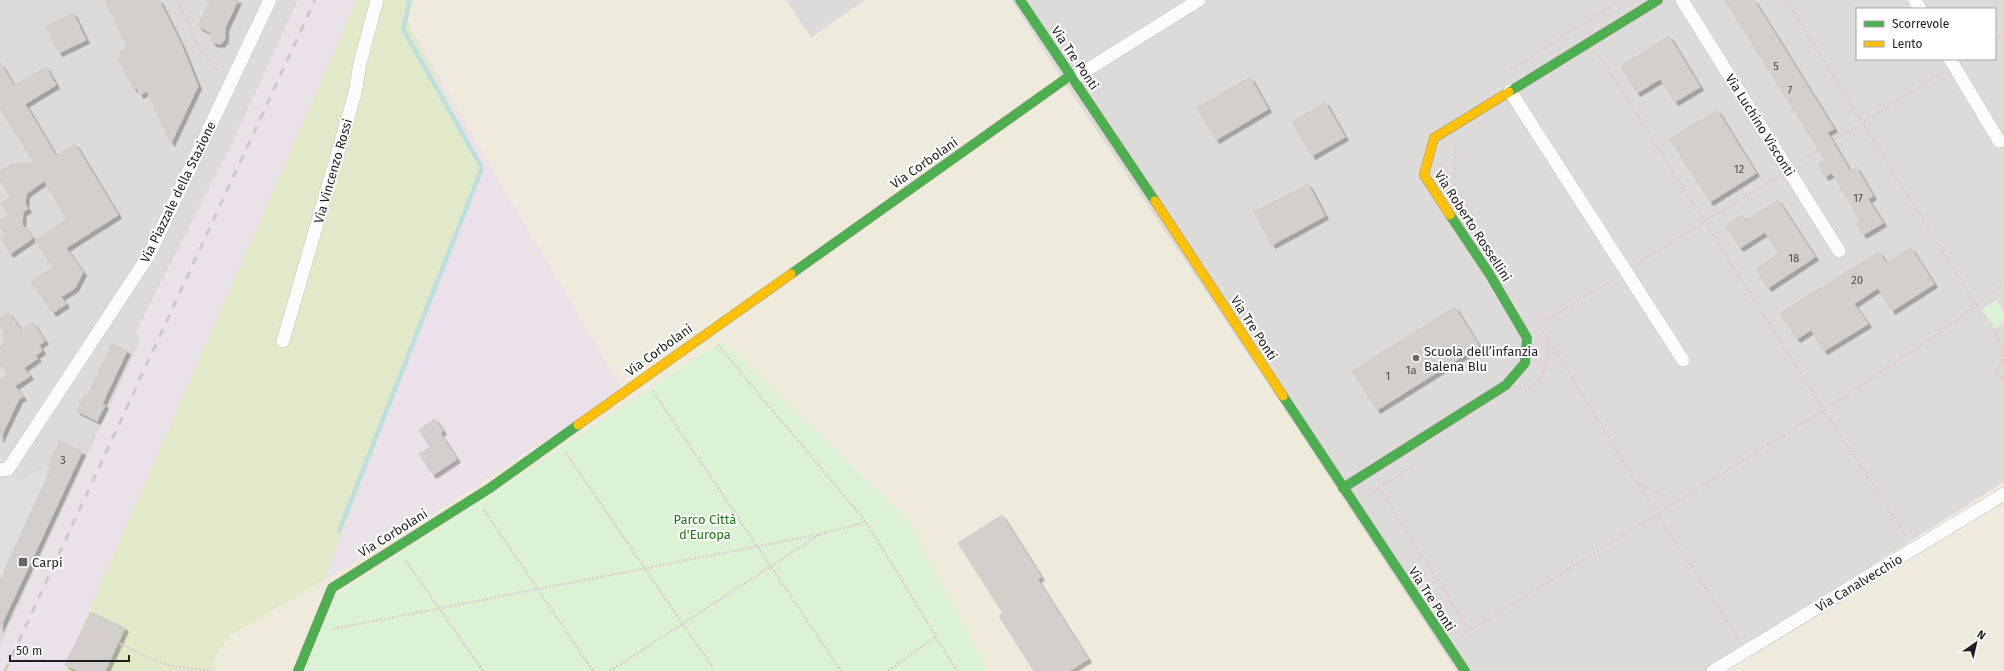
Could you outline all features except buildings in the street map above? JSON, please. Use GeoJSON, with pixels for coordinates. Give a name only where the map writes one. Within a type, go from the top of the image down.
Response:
{"type":"FeatureCollection","features":[{"type":"Feature","properties":{"kind":"street","name":"Via Piazzale della Stazione"},"geometry":{"type":"LineString","coordinates":[[4,470],[149,255],[270,0]]}},
{"type":"Feature","properties":{"kind":"street","name":"Via Vincenzo Rossi"},"geometry":{"type":"LineString","coordinates":[[283,341],[356,93],[360,63],[377,0]]}},
{"type":"Feature","properties":{"kind":"street","name":"Via Tre Ponti"},"geometry":{"type":"LineString","coordinates":[[1020,0],[1465,671]]}},
{"type":"Feature","properties":{"kind":"street"},"geometry":{"type":"LineString","coordinates":[[1072,77],[1199,0]]}},
{"type":"Feature","properties":{"kind":"street","name":"Via Roberto Rossellini"},"geometry":{"type":"LineString","coordinates":[[1343,488],[1506,385],[1525,364],[1527,338],[1490,275],[1424,175],[1434,138],[1658,0]]}},
{"type":"Feature","properties":{"kind":"street","name":"Via Luchino Visconti"},"geometry":{"type":"LineString","coordinates":[[1682,0],[1839,251]]}},
{"type":"Feature","properties":{"kind":"street"},"geometry":{"type":"LineString","coordinates":[[1952,62],[1999,141]]}},
{"type":"Feature","properties":{"kind":"street","name":"Via Corbolani"},"geometry":{"type":"LineString","coordinates":[[298,671],[332,588],[490,488],[1072,77]]}},
{"type":"Feature","properties":{"kind":"street"},"geometry":{"type":"LineString","coordinates":[[1510,91],[1683,360]]}},
{"type":"Feature","properties":{"kind":"street","name":"Via Canalvecchio"},"geometry":{"type":"LineString","coordinates":[[1713,671],[2004,494]]}},
{"type":"Feature","properties":{"kind":"path"},"geometry":{"type":"LineString","coordinates":[[177,0],[200,50],[230,86]]}},
{"type":"Feature","properties":{"kind":"path"},"geometry":{"type":"LineString","coordinates":[[1786,0],[1976,305],[1997,333],[2003,361],[1997,371],[2000,377],[2004,380]]}},
{"type":"Feature","properties":{"kind":"path"},"geometry":{"type":"LineString","coordinates":[[1590,42],[1824,410],[1915,549]]}},
{"type":"Feature","properties":{"kind":"path"},"geometry":{"type":"LineString","coordinates":[[1862,122],[1952,62]]}},
{"type":"Feature","properties":{"kind":"path"},"geometry":{"type":"LineString","coordinates":[[1447,645],[1824,410],[1948,327],[2004,283]]}},
{"type":"Feature","properties":{"kind":"path"},"geometry":{"type":"LineString","coordinates":[[1543,331],[1636,482],[1747,651]]}},
{"type":"Feature","properties":{"kind":"path"},"geometry":{"type":"LineString","coordinates":[[717,342],[866,522],[957,671]]}},
{"type":"Feature","properties":{"kind":"path"},"geometry":{"type":"LineString","coordinates":[[652,389],[841,671]]}},
{"type":"Feature","properties":{"kind":"path"},"geometry":{"type":"LineString","coordinates":[[565,451],[713,668]]}},
{"type":"Feature","properties":{"kind":"path"},"geometry":{"type":"LineString","coordinates":[[1636,482],[1678,501]]}},
{"type":"Feature","properties":{"kind":"path"},"geometry":{"type":"LineString","coordinates":[[1379,488],[1470,631]]}},
{"type":"Feature","properties":{"kind":"path"},"geometry":{"type":"LineString","coordinates":[[482,507],[593,671]]}},
{"type":"Feature","properties":{"kind":"path"},"geometry":{"type":"LineString","coordinates":[[313,633],[821,534],[866,522]]}},
{"type":"Feature","properties":{"kind":"path"},"geometry":{"type":"LineString","coordinates":[[610,671],[821,534]]}},
{"type":"Feature","properties":{"kind":"path"},"geometry":{"type":"LineString","coordinates":[[403,556],[483,671]]}},
{"type":"Feature","properties":{"kind":"path"},"geometry":{"type":"LineString","coordinates":[[94,632],[80,656],[75,654],[85,628],[94,632],[111,640],[167,665],[212,671]]}},
{"type":"Feature","properties":{"kind":"path"},"geometry":{"type":"LineString","coordinates":[[98,634],[91,661],[95,663],[111,640]]}},
{"type":"Feature","properties":{"kind":"path"},"geometry":{"type":"LineString","coordinates":[[888,671],[937,636]]}},
{"type":"Feature","properties":{"kind":"shaded area"},"geometry":{"type":"Polygon","coordinates":[[[0,0],[298,0],[232,144],[136,332],[141,339],[0,647],[0,0]]]}},
{"type":"Feature","properties":{"kind":"shaded area"},"geometry":{"type":"Polygon","coordinates":[[[298,0],[407,0],[404,15],[500,183],[623,390],[214,658],[213,671],[0,671],[0,647],[141,339],[136,332],[232,144],[298,0]]]}},
{"type":"Feature","properties":{"kind":"shaded area"},"geometry":{"type":"Polygon","coordinates":[[[786,0],[865,0],[811,38],[786,0]]]}},
{"type":"Feature","properties":{"kind":"shaded area"},"geometry":{"type":"Polygon","coordinates":[[[1011,0],[2004,0],[2004,482],[1706,671],[1456,671],[1264,378],[1059,75],[1011,0]]]}},
{"type":"Feature","properties":{"kind":"shaded area"},"geometry":{"type":"Polygon","coordinates":[[[48,466],[43,485],[0,580],[0,470],[8,469],[18,481],[48,466]]]}},
{"type":"Feature","properties":{"kind":"green space"},"geometry":{"type":"Polygon","coordinates":[[[357,0],[407,0],[404,15],[482,168],[324,580],[230,635],[214,658],[213,671],[67,671],[64,668],[357,0]]]}},
{"type":"Feature","properties":{"kind":"green space"},"geometry":{"type":"Polygon","coordinates":[[[407,0],[786,0],[811,38],[865,0],[1011,0],[1059,75],[1264,378],[1456,671],[213,671],[214,658],[230,635],[402,534],[623,390],[500,183],[404,15],[407,0]]]}},
{"type":"Feature","properties":{"kind":"green space"},"geometry":{"type":"Polygon","coordinates":[[[1996,300],[2004,311],[2004,322],[1994,329],[1980,311],[1996,300]]]}},
{"type":"Feature","properties":{"kind":"green space","name":"Parco Città d'Europa"},"geometry":{"type":"Polygon","coordinates":[[[723,341],[910,523],[987,671],[304,671],[335,596],[723,341]]]}},
{"type":"Feature","properties":{"kind":"green space"},"geometry":{"type":"Polygon","coordinates":[[[2004,482],[2004,671],[1706,671],[1765,633],[2004,482]]]}},
{"type":"Feature","properties":{"kind":"waterway"},"geometry":{"type":"LineString","coordinates":[[339,531],[482,168],[403,29],[410,0]]}},
{"type":"Feature","properties":{"kind":"railway"},"geometry":{"type":"LineString","coordinates":[[5,671],[315,0]]}},
{"type":"Feature","properties":{"kind":"traffic: fast"},"geometry":{"type":"LineString","coordinates":[[1020,0],[1155,201]]}},
{"type":"Feature","properties":{"kind":"traffic: fast"},"geometry":{"type":"LineString","coordinates":[[1509,92],[1658,0]]}},
{"type":"Feature","properties":{"kind":"traffic: fast"},"geometry":{"type":"LineString","coordinates":[[791,274],[1071,75]]}},
{"type":"Feature","properties":{"kind":"traffic: fast"},"geometry":{"type":"LineString","coordinates":[[1343,488],[1506,385],[1525,363],[1527,338],[1490,275],[1450,215]]}},
{"type":"Feature","properties":{"kind":"traffic: fast"},"geometry":{"type":"LineString","coordinates":[[1283,396],[1465,671]]}},
{"type":"Feature","properties":{"kind":"traffic: fast"},"geometry":{"type":"LineString","coordinates":[[298,671],[332,588],[490,488],[578,425]]}},
{"type":"Feature","properties":{"kind":"traffic: slow"},"geometry":{"type":"LineString","coordinates":[[1450,215],[1424,175],[1434,138],[1509,92]]}},
{"type":"Feature","properties":{"kind":"traffic: slow"},"geometry":{"type":"LineString","coordinates":[[1155,201],[1283,396]]}},
{"type":"Feature","properties":{"kind":"traffic: slow"},"geometry":{"type":"LineString","coordinates":[[578,425],[791,274]]}},
{"type":"Feature","properties":{"kind":"place","name":"Scuola dell’infanzia Balena Blu"},"geometry":{"type":"Point","coordinates":[1416,358]}},
{"type":"Feature","properties":{"kind":"place","name":"Carpi"},"geometry":{"type":"Point","coordinates":[23,562]}}]}
